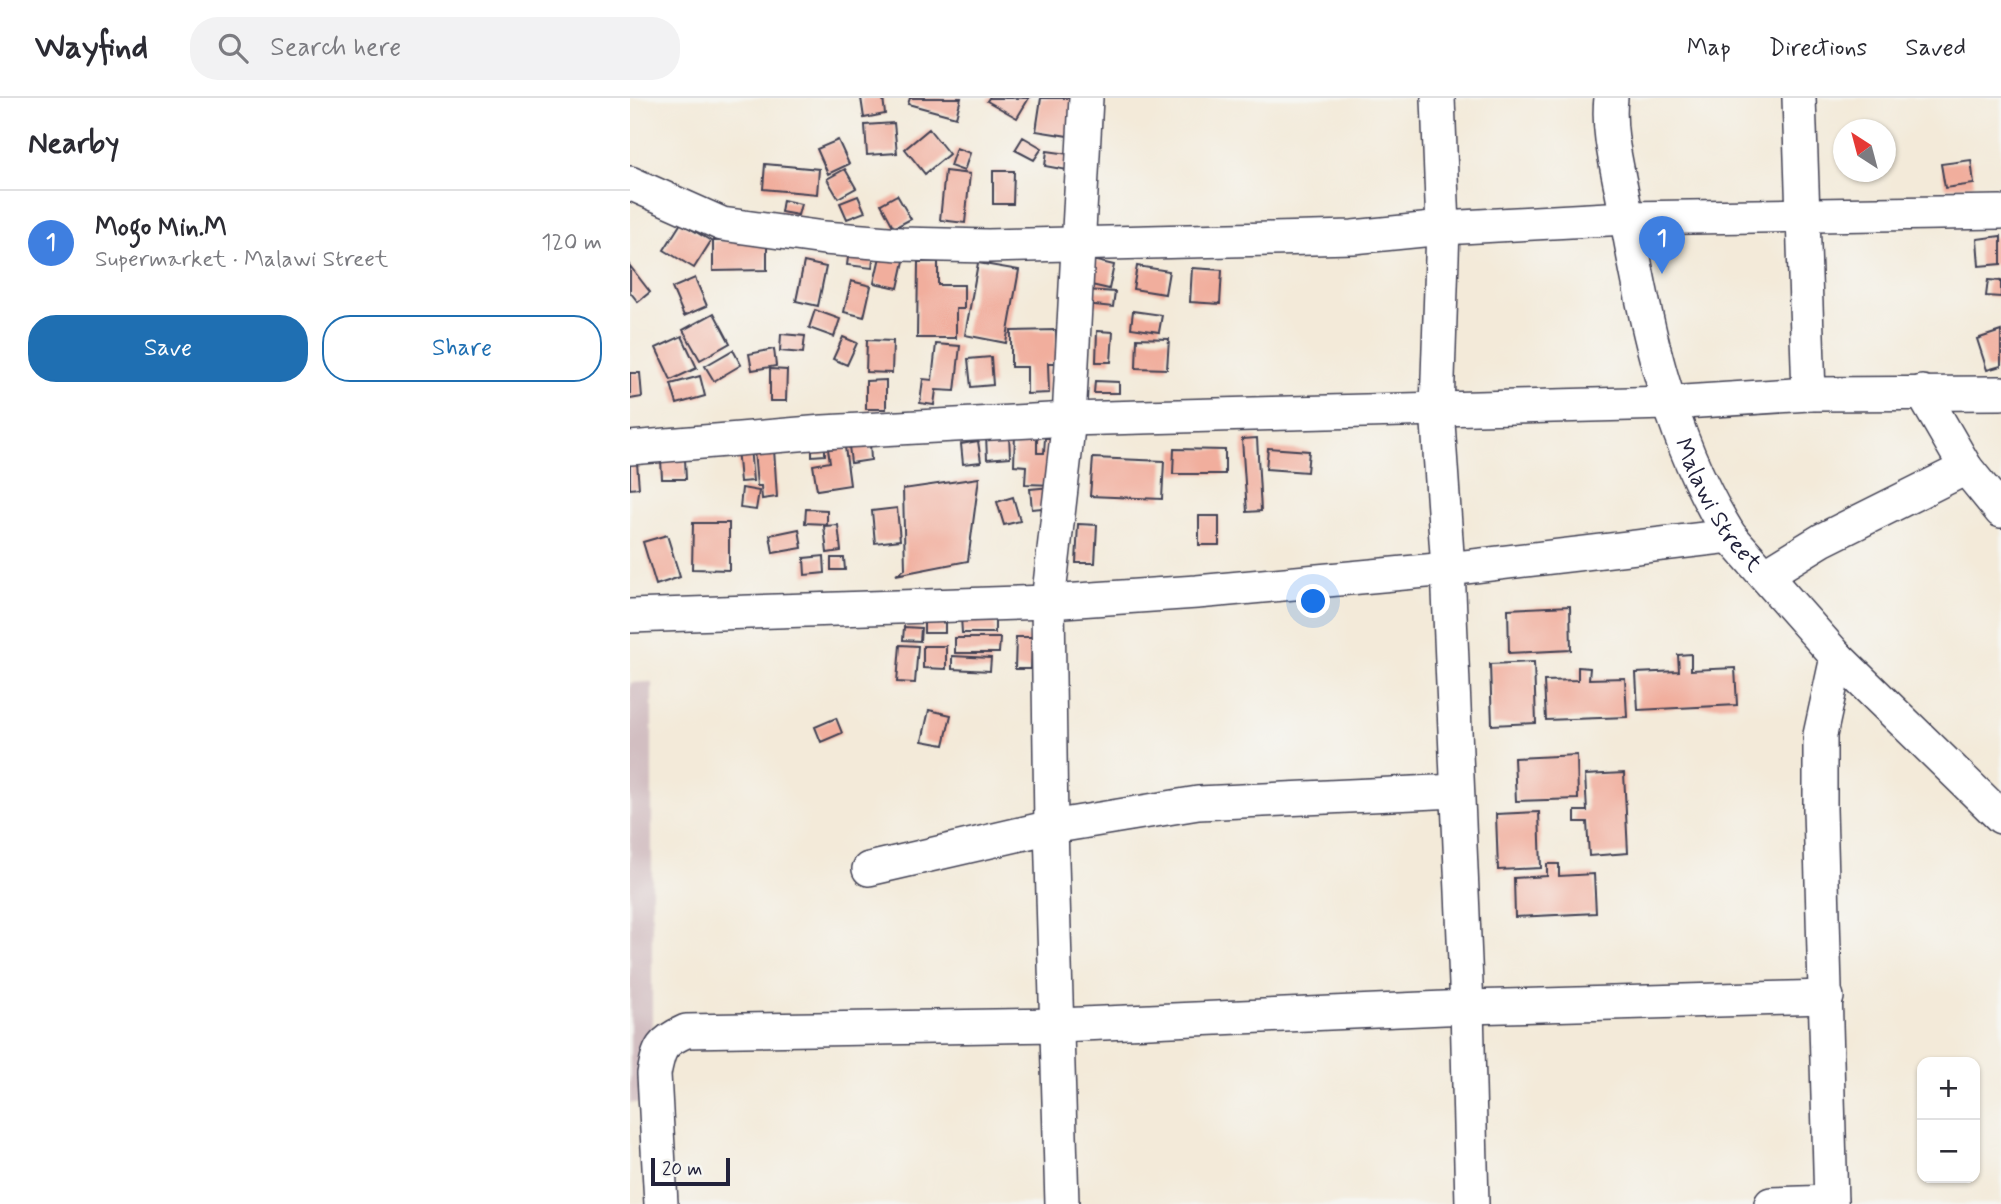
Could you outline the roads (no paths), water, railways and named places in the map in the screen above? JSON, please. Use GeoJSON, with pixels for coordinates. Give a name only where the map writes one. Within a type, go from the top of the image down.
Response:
{"type":"FeatureCollection","features":[{"type":"Feature","properties":{"kind":"street"},"geometry":{"type":"LineString","coordinates":[[1062,1204],[1059,1025],[1051,827],[1048,602],[1069,419],[1086,98]]}},
{"type":"Feature","properties":{"kind":"street"},"geometry":{"type":"LineString","coordinates":[[1438,98],[1443,228],[1437,408],[1448,569],[1467,1007],[1472,1204]]}},
{"type":"Feature","properties":{"kind":"street","name":"Malawi Street"},"geometry":{"type":"LineString","coordinates":[[1611,98],[1615,151],[1650,338],[1668,403],[1699,478],[1730,536],[1837,657],[2001,817]]}},
{"type":"Feature","properties":{"kind":"street"},"geometry":{"type":"LineString","coordinates":[[1799,98],[1809,394]]}},
{"type":"Feature","properties":{"kind":"street"},"geometry":{"type":"LineString","coordinates":[[630,183],[722,224],[824,238],[901,244],[988,246],[1353,237],[1443,228],[1626,218],[2001,212]]}},
{"type":"Feature","properties":{"kind":"street"},"geometry":{"type":"LineString","coordinates":[[1922,392],[1966,468],[2001,511]]}},
{"type":"Feature","properties":{"kind":"street"},"geometry":{"type":"LineString","coordinates":[[630,448],[823,432],[1069,419],[1668,403],[1809,394],[2001,393]]}},
{"type":"Feature","properties":{"kind":"street"},"geometry":{"type":"LineString","coordinates":[[1765,575],[1822,541],[1966,468]]}},
{"type":"Feature","properties":{"kind":"street"},"geometry":{"type":"LineString","coordinates":[[630,616],[1048,602],[1197,592],[1448,569],[1730,536]]}},
{"type":"Feature","properties":{"kind":"street"},"geometry":{"type":"LineString","coordinates":[[1771,1204],[1831,1203],[1820,735],[1837,657]]}},
{"type":"Feature","properties":{"kind":"street"},"geometry":{"type":"LineString","coordinates":[[869,869],[1051,827],[1198,803],[1457,791]]}},
{"type":"Feature","properties":{"kind":"street"},"geometry":{"type":"LineString","coordinates":[[661,1204],[654,1074],[658,1054],[667,1040],[686,1031],[1059,1025],[1467,1007],[1827,997]]}},
{"type":"Feature","properties":{"kind":"place","name":"Mogo Min.M"},"geometry":{"type":"Point","coordinates":[1662,274]}}]}
